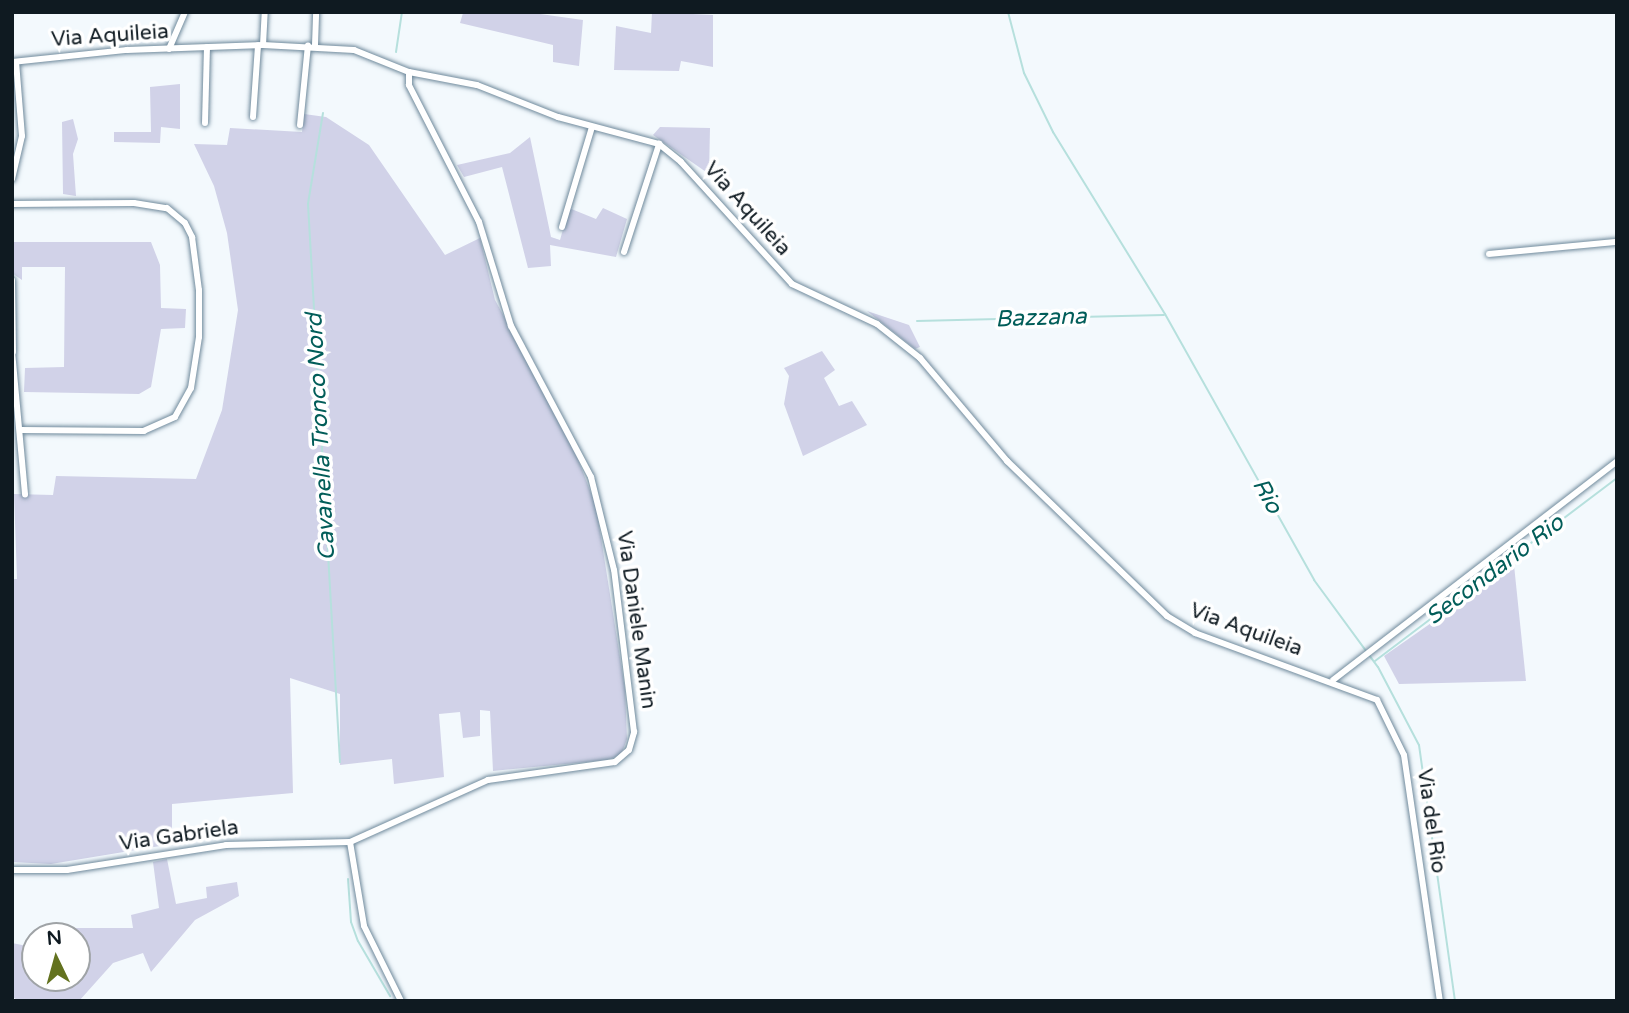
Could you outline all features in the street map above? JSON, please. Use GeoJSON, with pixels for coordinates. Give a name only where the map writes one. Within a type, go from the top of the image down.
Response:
{"type":"FeatureCollection","features":[{"type":"Feature","properties":{"kind":"street"},"geometry":{"type":"LineString","coordinates":[[169,49],[186,12]]}},
{"type":"Feature","properties":{"kind":"street"},"geometry":{"type":"LineString","coordinates":[[253,117],[265,12]]}},
{"type":"Feature","properties":{"kind":"street"},"geometry":{"type":"LineString","coordinates":[[300,125],[316,12]]}},
{"type":"Feature","properties":{"kind":"street","name":"Via Aquileia"},"geometry":{"type":"LineString","coordinates":[[14,62],[169,49],[261,45],[311,45],[354,50],[409,72],[477,85],[592,127],[659,144],[681,162],[792,284],[877,324],[920,358],[1007,461],[1167,616],[1195,633],[1333,680]]}},
{"type":"Feature","properties":{"kind":"street"},"geometry":{"type":"LineString","coordinates":[[205,123],[207,47]]}},
{"type":"Feature","properties":{"kind":"street"},"geometry":{"type":"LineString","coordinates":[[12,179],[22,136],[14,62]]}},
{"type":"Feature","properties":{"kind":"street","name":"Via Daniele Manin"},"geometry":{"type":"LineString","coordinates":[[350,842],[488,780],[615,762],[629,750],[634,732],[614,570],[591,477],[510,326],[479,222],[409,85],[409,72]]}},
{"type":"Feature","properties":{"kind":"street"},"geometry":{"type":"LineString","coordinates":[[562,227],[592,127]]}},
{"type":"Feature","properties":{"kind":"street"},"geometry":{"type":"LineString","coordinates":[[624,252],[659,144]]}},
{"type":"Feature","properties":{"kind":"street"},"geometry":{"type":"LineString","coordinates":[[12,204],[134,203],[167,208],[186,223],[192,237],[200,309],[191,388],[176,417],[144,431],[20,430]]}},
{"type":"Feature","properties":{"kind":"street"},"geometry":{"type":"LineString","coordinates":[[1489,254],[1617,242]]}},
{"type":"Feature","properties":{"kind":"street"},"geometry":{"type":"LineString","coordinates":[[12,280],[16,288],[13,351],[25,494]]}},
{"type":"Feature","properties":{"kind":"street"},"geometry":{"type":"LineString","coordinates":[[1333,680],[1366,658],[1617,461]]}},
{"type":"Feature","properties":{"kind":"street","name":"Via del Rio"},"geometry":{"type":"LineString","coordinates":[[1333,680],[1377,700],[1404,755],[1440,1001]]}},
{"type":"Feature","properties":{"kind":"street"},"geometry":{"type":"LineString","coordinates":[[350,842],[358,909],[401,1001]]}},
{"type":"Feature","properties":{"kind":"street","name":"Via Gabriela"},"geometry":{"type":"LineString","coordinates":[[12,870],[67,870],[226,845],[350,842]]}},
{"type":"Feature","properties":{"kind":"shaded area"},"geometry":{"type":"Polygon","coordinates":[[[458,12],[526,12],[583,20],[579,66],[553,62],[553,45],[460,23],[463,13],[458,12]]]}},
{"type":"Feature","properties":{"kind":"shaded area"},"geometry":{"type":"Polygon","coordinates":[[[652,12],[713,15],[713,67],[681,61],[679,71],[614,70],[616,26],[651,33],[652,12]]]}},
{"type":"Feature","properties":{"kind":"shaded area"},"geometry":{"type":"Polygon","coordinates":[[[180,84],[180,129],[161,127],[160,143],[114,142],[114,132],[151,132],[150,87],[180,84]]]}},
{"type":"Feature","properties":{"kind":"shaded area"},"geometry":{"type":"Polygon","coordinates":[[[304,114],[326,117],[369,145],[445,255],[480,238],[495,300],[569,436],[596,506],[625,689],[627,739],[621,755],[607,760],[493,771],[490,711],[480,710],[480,736],[463,738],[460,712],[439,714],[444,777],[394,784],[392,759],[340,765],[340,694],[290,678],[293,793],[172,804],[172,844],[51,864],[12,862],[12,579],[17,579],[14,494],[53,495],[56,476],[196,479],[222,410],[238,310],[227,233],[214,186],[194,144],[227,145],[230,128],[302,132],[304,114]]]}},
{"type":"Feature","properties":{"kind":"shaded area"},"geometry":{"type":"Polygon","coordinates":[[[73,119],[78,139],[73,154],[76,196],[63,194],[62,122],[73,119]]]}},
{"type":"Feature","properties":{"kind":"shaded area"},"geometry":{"type":"Polygon","coordinates":[[[660,127],[710,128],[709,174],[653,135],[660,127]]]}},
{"type":"Feature","properties":{"kind":"shaded area"},"geometry":{"type":"Polygon","coordinates":[[[530,137],[551,237],[560,240],[569,208],[596,219],[603,208],[627,219],[616,257],[550,245],[551,266],[528,268],[502,167],[464,177],[457,165],[510,153],[530,137]]]}},
{"type":"Feature","properties":{"kind":"shaded area"},"geometry":{"type":"Polygon","coordinates":[[[12,242],[151,242],[160,265],[161,308],[186,309],[185,328],[161,329],[151,387],[139,394],[24,392],[25,368],[64,367],[65,267],[22,267],[22,280],[12,273],[12,242]]]}},
{"type":"Feature","properties":{"kind":"shaded area"},"geometry":{"type":"Polygon","coordinates":[[[867,311],[909,325],[920,347],[915,349],[867,311]]]}},
{"type":"Feature","properties":{"kind":"shaded area"},"geometry":{"type":"Polygon","coordinates":[[[822,351],[835,370],[824,378],[839,406],[852,401],[867,425],[803,456],[784,404],[789,376],[784,368],[822,351]]]}},
{"type":"Feature","properties":{"kind":"shaded area"},"geometry":{"type":"Polygon","coordinates":[[[1514,565],[1526,681],[1399,684],[1384,656],[1514,565]]]}},
{"type":"Feature","properties":{"kind":"shaded area"},"geometry":{"type":"Polygon","coordinates":[[[167,859],[176,904],[207,898],[206,887],[237,882],[239,896],[195,920],[151,972],[143,953],[113,963],[91,988],[91,928],[133,928],[131,915],[159,908],[153,862],[167,859]]]}},
{"type":"Feature","properties":{"kind":"shaded area"},"geometry":{"type":"Polygon","coordinates":[[[12,943],[21,945],[21,992],[87,992],[79,1001],[18,1001],[12,996],[12,943]]]}},
{"type":"Feature","properties":{"kind":"waterway","name":"Bazzana"},"geometry":{"type":"LineString","coordinates":[[396,52],[402,12]]}},
{"type":"Feature","properties":{"kind":"waterway","name":"Rio"},"geometry":{"type":"LineString","coordinates":[[1008,12],[1024,73],[1053,132],[1165,314],[1314,580],[1378,667],[1419,745],[1455,1001]]}},
{"type":"Feature","properties":{"kind":"waterway","name":"Cavanella Tronco Nord"},"geometry":{"type":"LineString","coordinates":[[323,113],[308,204],[340,762]]}},
{"type":"Feature","properties":{"kind":"waterway","name":"Bazzana"},"geometry":{"type":"LineString","coordinates":[[917,321],[1164,315]]}},
{"type":"Feature","properties":{"kind":"waterway","name":"Secondario Rio"},"geometry":{"type":"LineString","coordinates":[[1375,661],[1617,478]]}},
{"type":"Feature","properties":{"kind":"waterway","name":"Cavanella Tronco Nord"},"geometry":{"type":"LineString","coordinates":[[348,879],[351,922],[358,941],[390,996]]}}]}
